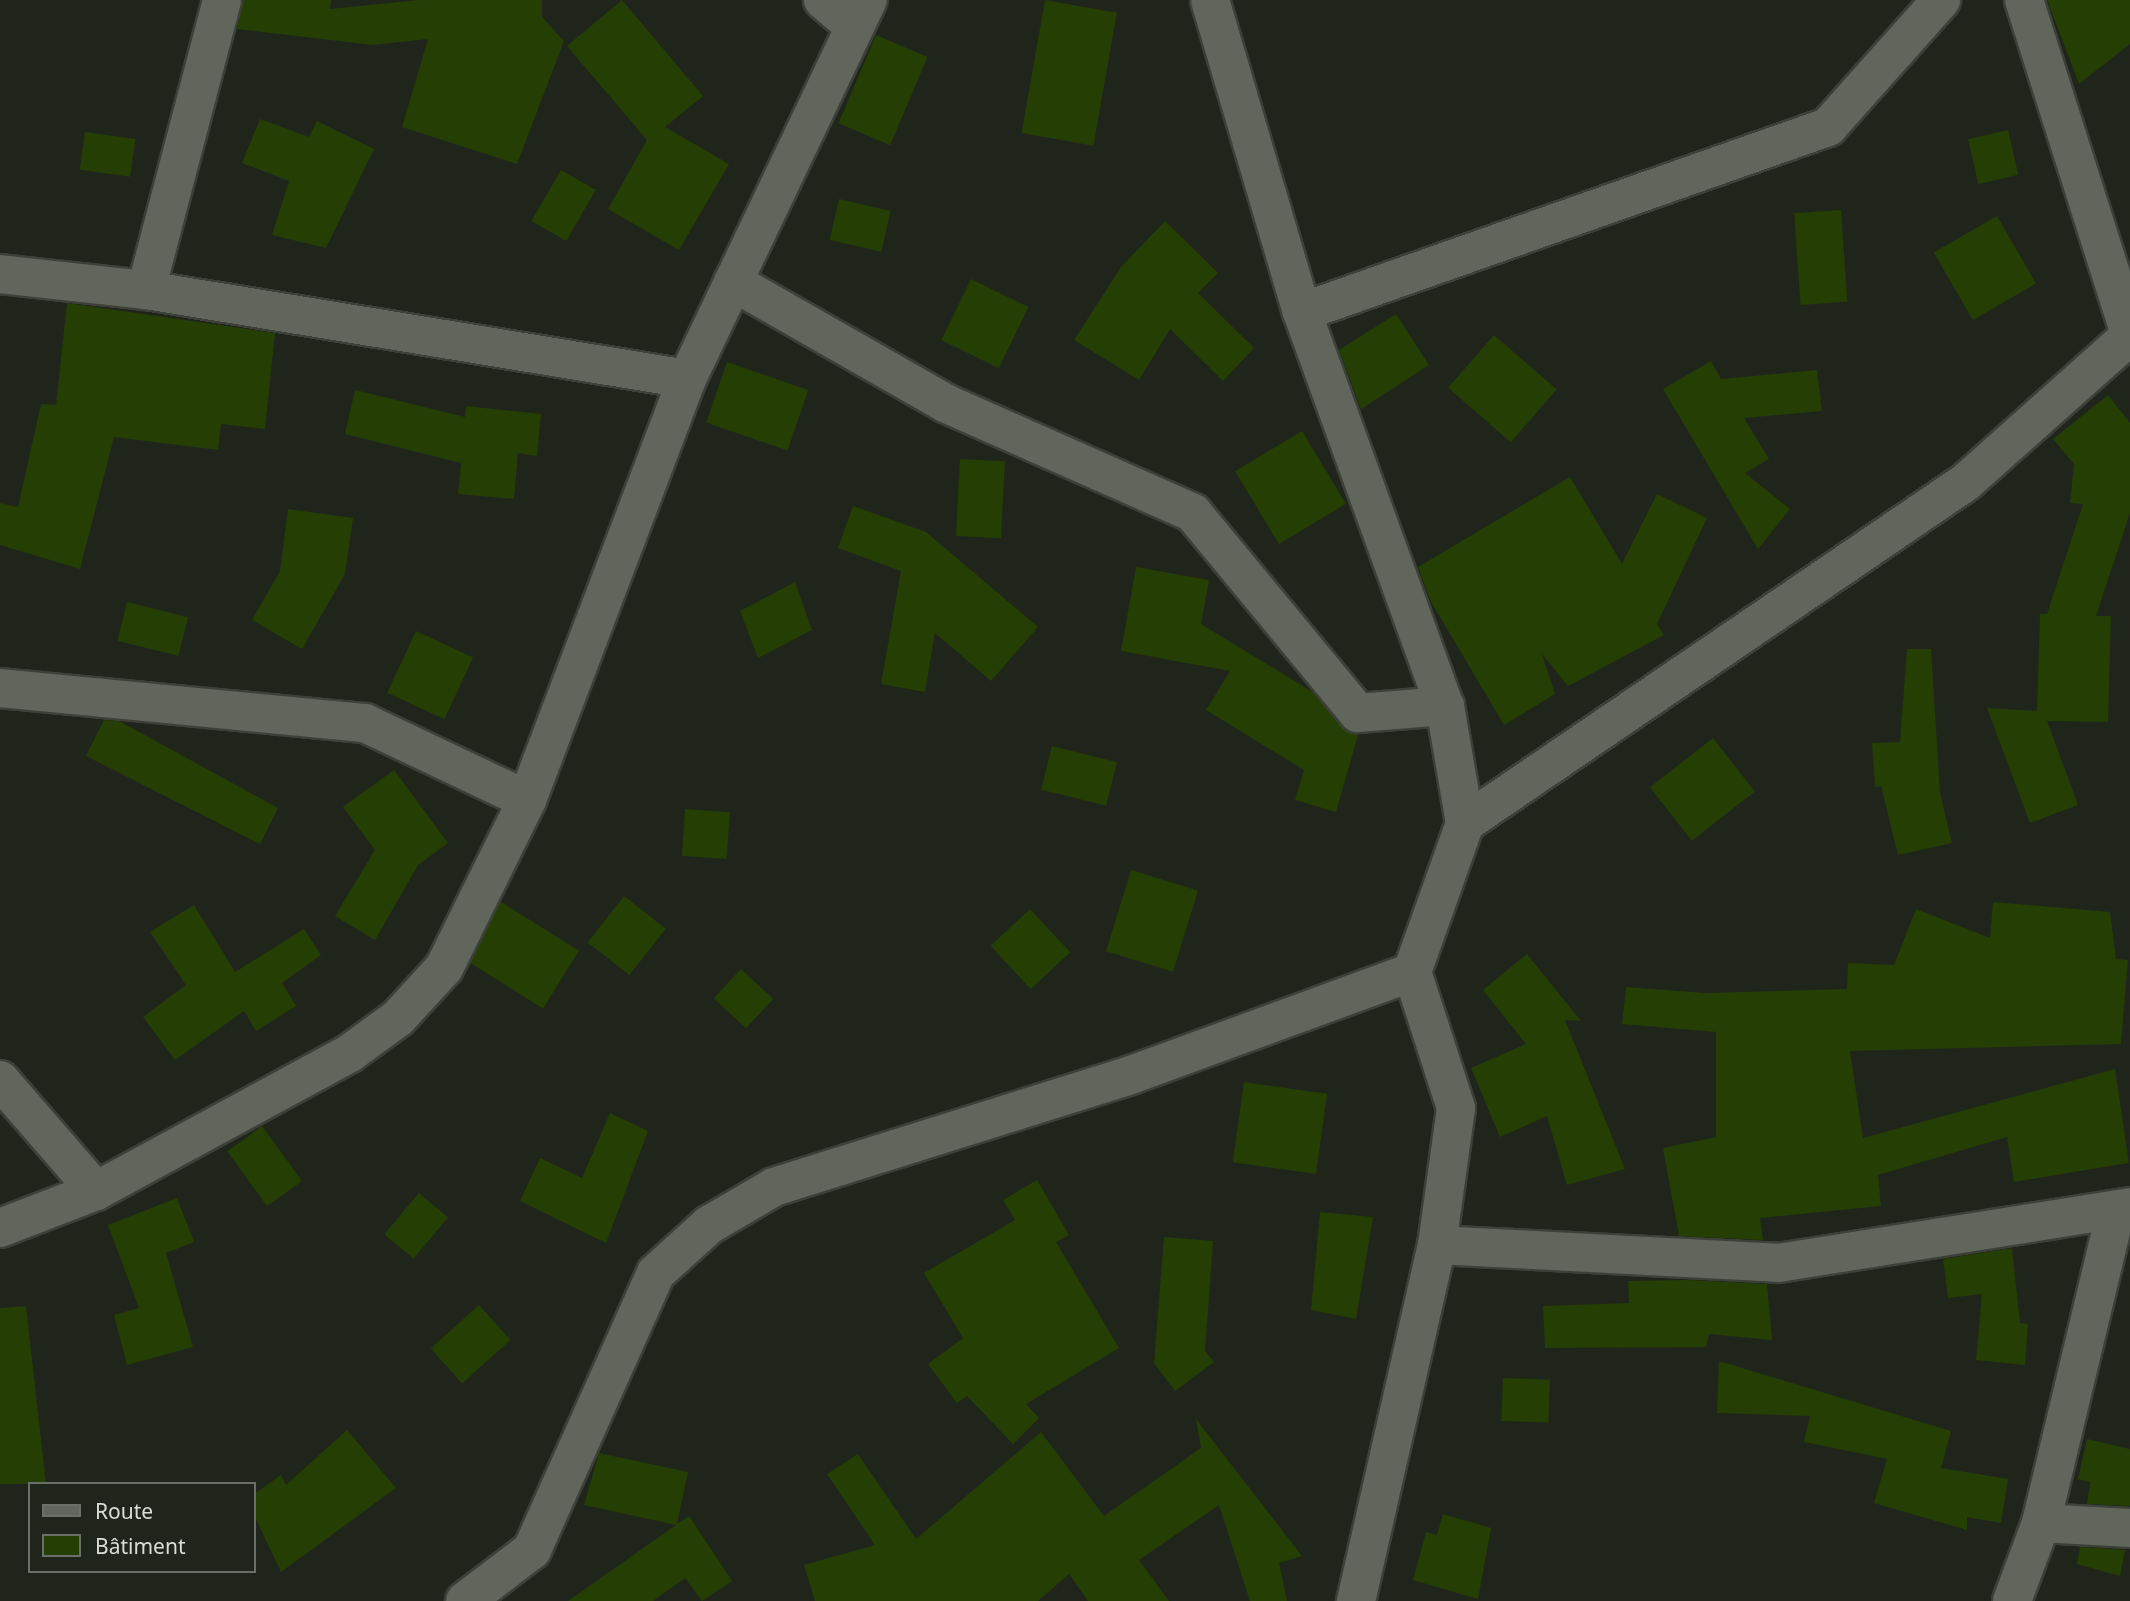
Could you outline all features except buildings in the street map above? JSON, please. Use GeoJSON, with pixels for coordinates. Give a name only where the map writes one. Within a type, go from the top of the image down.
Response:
{"type":"FeatureCollection","features":[{"type":"Feature","properties":{"kind":"street"},"geometry":{"type":"LineString","coordinates":[[146,290],[222,0]]}},
{"type":"Feature","properties":{"kind":"street"},"geometry":{"type":"LineString","coordinates":[[0,1228],[96,1191],[350,1054],[398,1018],[444,968],[527,800],[687,379],[861,13],[823,0]]}},
{"type":"Feature","properties":{"kind":"street"},"geometry":{"type":"LineString","coordinates":[[1210,0],[1303,312],[1445,706],[1465,823],[1412,972],[1456,1108],[1437,1245],[1356,1601]]}},
{"type":"Feature","properties":{"kind":"street"},"geometry":{"type":"LineString","coordinates":[[1303,312],[1828,127],[1941,0]]}},
{"type":"Feature","properties":{"kind":"street"},"geometry":{"type":"LineString","coordinates":[[1465,823],[1966,482],[2130,335],[2024,0]]}},
{"type":"Feature","properties":{"kind":"street"},"geometry":{"type":"LineString","coordinates":[[0,274],[146,290],[687,379]]}},
{"type":"Feature","properties":{"kind":"street"},"geometry":{"type":"LineString","coordinates":[[733,282],[945,403],[1193,513],[1358,713],[1445,706]]}},
{"type":"Feature","properties":{"kind":"street"},"geometry":{"type":"LineString","coordinates":[[0,688],[365,723],[527,800]]}},
{"type":"Feature","properties":{"kind":"street"},"geometry":{"type":"LineString","coordinates":[[465,1601],[532,1550],[656,1273],[709,1225],[774,1187],[1131,1075],[1412,972]]}},
{"type":"Feature","properties":{"kind":"street"},"geometry":{"type":"LineString","coordinates":[[0,1080],[96,1191]]}},
{"type":"Feature","properties":{"kind":"street"},"geometry":{"type":"LineString","coordinates":[[1437,1245],[1778,1263],[2123,1209],[2041,1523],[2012,1601]]}},
{"type":"Feature","properties":{"kind":"street"},"geometry":{"type":"LineString","coordinates":[[2041,1523],[2130,1528]]}}]}
